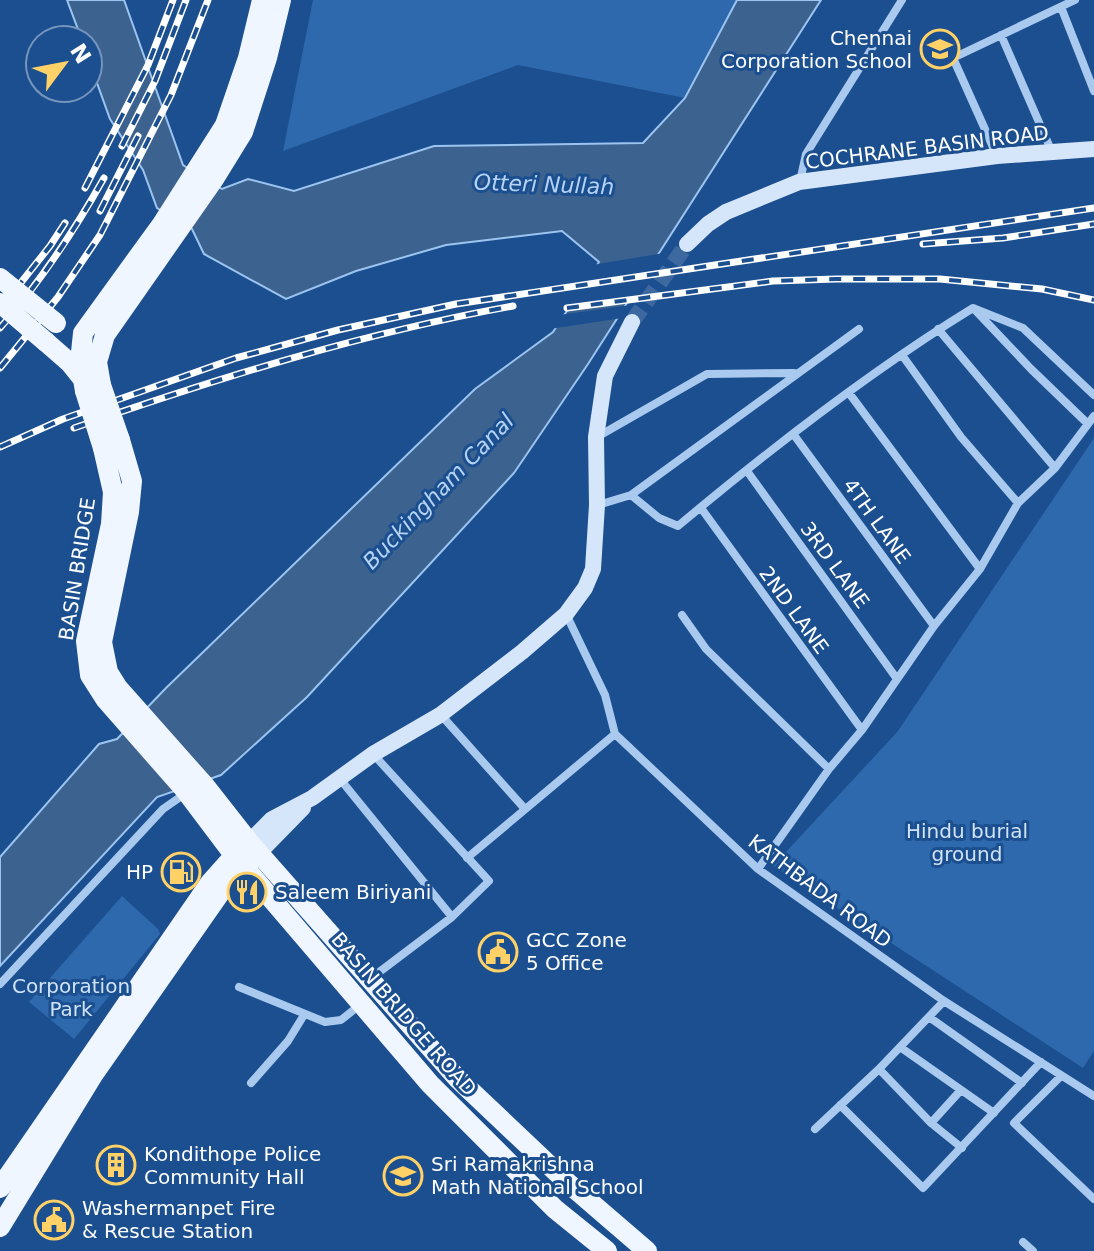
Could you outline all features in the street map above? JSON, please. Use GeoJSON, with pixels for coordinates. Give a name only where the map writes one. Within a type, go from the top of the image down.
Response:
{"type":"FeatureCollection","features":[{"type":"Feature","properties":{"kind":"main road"},"geometry":{"type":"LineString","coordinates":[[206,174],[248,58],[262,0]]}},
{"type":"Feature","properties":{"kind":"main road"},"geometry":{"type":"LineString","coordinates":[[206,174],[243,132],[267,58],[281,0]]}},
{"type":"Feature","properties":{"kind":"main road","name":"COCHRANE BASIN ROAD"},"geometry":{"type":"LineString","coordinates":[[687,244],[726,212],[799,182],[997,156],[1094,149]]}},
{"type":"Feature","properties":{"kind":"main road","name":"BASIN BRIDGE"},"geometry":{"type":"LineString","coordinates":[[89,384],[105,335],[206,174]]}},
{"type":"Feature","properties":{"kind":"main road","name":"BASIN BRIDGE"},"geometry":{"type":"LineString","coordinates":[[170,229],[83,333],[80,349],[89,384],[112,444],[132,481],[129,512],[102,642],[112,694],[247,854]]}},
{"type":"Feature","properties":{"kind":"main road"},"geometry":{"type":"LineString","coordinates":[[0,278],[56,323],[70,331],[83,333]]}},
{"type":"Feature","properties":{"kind":"main road"},"geometry":{"type":"LineString","coordinates":[[0,303],[70,363],[89,384]]}},
{"type":"Feature","properties":{"kind":"main road"},"geometry":{"type":"LineString","coordinates":[[0,1227],[89,1082],[272,819],[312,798],[373,754],[440,715],[566,614],[585,588],[593,569],[597,505],[596,437],[605,376],[632,322]]}},
{"type":"Feature","properties":{"kind":"main road"},"geometry":{"type":"LineString","coordinates":[[0,1188],[210,883],[247,854]]}},
{"type":"Feature","properties":{"kind":"main road","name":"BASIN BRIDGE ROAD"},"geometry":{"type":"LineString","coordinates":[[247,854],[370,979],[447,1067],[568,1183],[647,1251]]}},
{"type":"Feature","properties":{"kind":"main road","name":"BASIN BRIDGE ROAD"},"geometry":{"type":"LineString","coordinates":[[247,854],[362,1003],[430,1084],[555,1209],[607,1251]]}},
{"type":"Feature","properties":{"kind":"main road"},"geometry":{"type":"LineString","coordinates":[[430,1084],[447,1067]]}},
{"type":"Feature","properties":{"kind":"street"},"geometry":{"type":"LineString","coordinates":[[799,182],[806,154],[902,0]]}},
{"type":"Feature","properties":{"kind":"street"},"geometry":{"type":"LineString","coordinates":[[997,156],[953,58],[1075,0]]}},
{"type":"Feature","properties":{"kind":"street"},"geometry":{"type":"LineString","coordinates":[[1061,7],[1094,91]]}},
{"type":"Feature","properties":{"kind":"street"},"geometry":{"type":"LineString","coordinates":[[1001,35],[1052,152]]}},
{"type":"Feature","properties":{"kind":"street"},"geometry":{"type":"LineString","coordinates":[[631,495],[659,518],[678,526],[849,393],[938,329],[973,308]]}},
{"type":"Feature","properties":{"kind":"street"},"geometry":{"type":"LineString","coordinates":[[973,308],[1023,328],[1094,395]]}},
{"type":"Feature","properties":{"kind":"street"},"geometry":{"type":"LineString","coordinates":[[758,869],[829,769],[862,730],[934,626],[980,569],[1018,503],[1055,468],[1091,420],[1031,369],[973,308]]}},
{"type":"Feature","properties":{"kind":"street"},"geometry":{"type":"LineString","coordinates":[[597,505],[631,495],[859,329]]}},
{"type":"Feature","properties":{"kind":"street"},"geometry":{"type":"LineString","coordinates":[[938,329],[1055,468]]}},
{"type":"Feature","properties":{"kind":"street"},"geometry":{"type":"LineString","coordinates":[[902,355],[961,437],[1018,503]]}},
{"type":"Feature","properties":{"kind":"street"},"geometry":{"type":"LineString","coordinates":[[596,437],[707,374],[796,373]]}},
{"type":"Feature","properties":{"kind":"street"},"geometry":{"type":"LineString","coordinates":[[849,393],[980,569]]}},
{"type":"Feature","properties":{"kind":"street","name":"4TH LANE"},"geometry":{"type":"LineString","coordinates":[[794,435],[934,626]]}},
{"type":"Feature","properties":{"kind":"street","name":"3RD LANE"},"geometry":{"type":"LineString","coordinates":[[747,471],[897,679]]}},
{"type":"Feature","properties":{"kind":"street","name":"2ND LANE"},"geometry":{"type":"LineString","coordinates":[[701,508],[862,730]]}},
{"type":"Feature","properties":{"kind":"street"},"geometry":{"type":"LineString","coordinates":[[467,858],[615,734],[605,695],[566,614]]}},
{"type":"Feature","properties":{"kind":"street"},"geometry":{"type":"LineString","coordinates":[[682,615],[706,649],[829,769]]}},
{"type":"Feature","properties":{"kind":"street"},"geometry":{"type":"LineString","coordinates":[[440,715],[525,809]]}},
{"type":"Feature","properties":{"kind":"street","name":"KATHBADA ROAD"},"geometry":{"type":"LineString","coordinates":[[615,734],[758,869],[944,1001],[1094,1096]]}},
{"type":"Feature","properties":{"kind":"street"},"geometry":{"type":"LineString","coordinates":[[370,979],[452,917],[489,881],[373,754]]}},
{"type":"Feature","properties":{"kind":"street"},"geometry":{"type":"LineString","coordinates":[[340,779],[452,917]]}},
{"type":"Feature","properties":{"kind":"street"},"geometry":{"type":"LineString","coordinates":[[0,984],[163,809],[192,790]]}},
{"type":"Feature","properties":{"kind":"street"},"geometry":{"type":"LineString","coordinates":[[239,987],[325,1022],[341,1020],[362,1003]]}},
{"type":"Feature","properties":{"kind":"street"},"geometry":{"type":"LineString","coordinates":[[815,1129],[879,1069],[944,1001]]}},
{"type":"Feature","properties":{"kind":"street"},"geometry":{"type":"LineString","coordinates":[[251,1083],[288,1041],[304,1015]]}},
{"type":"Feature","properties":{"kind":"street"},"geometry":{"type":"LineString","coordinates":[[929,1017],[1022,1083]]}},
{"type":"Feature","properties":{"kind":"street"},"geometry":{"type":"LineString","coordinates":[[900,1047],[994,1113]]}},
{"type":"Feature","properties":{"kind":"street"},"geometry":{"type":"LineString","coordinates":[[840,1105],[923,1188],[1041,1062]]}},
{"type":"Feature","properties":{"kind":"street"},"geometry":{"type":"LineString","coordinates":[[879,1069],[931,1123],[962,1148]]}},
{"type":"Feature","properties":{"kind":"street"},"geometry":{"type":"LineString","coordinates":[[1061,1076],[1014,1123],[1094,1199]]}},
{"type":"Feature","properties":{"kind":"street"},"geometry":{"type":"LineString","coordinates":[[931,1123],[961,1090]]}},
{"type":"Feature","properties":{"kind":"street"},"geometry":{"type":"LineString","coordinates":[[1023,1242],[1033,1251]]}},
{"type":"Feature","properties":{"kind":"green space"},"geometry":{"type":"Polygon","coordinates":[[[313,0],[737,0],[685,98],[518,65],[283,151],[313,0]]]}},
{"type":"Feature","properties":{"kind":"green space","name":"Hindu burial ground"},"geometry":{"type":"Polygon","coordinates":[[[1094,438],[1094,1051],[1083,1068],[773,866],[898,731],[1094,438]]]}},
{"type":"Feature","properties":{"kind":"green space","name":"Corporation Park"},"geometry":{"type":"Polygon","coordinates":[[[122,896],[160,934],[74,1039],[29,1002],[122,896]]]}},
{"type":"Feature","properties":{"kind":"water"},"geometry":{"type":"Polygon","coordinates":[[[67,0],[124,0],[183,165],[222,189],[248,179],[294,191],[434,146],[643,143],[685,98],[737,0],[821,0],[588,364],[514,473],[307,697],[221,775],[157,797],[0,966],[0,857],[99,744],[117,739],[475,389],[553,332],[599,262],[562,231],[446,245],[356,271],[286,299],[204,254],[192,229],[157,208],[143,170],[110,119],[104,102],[104,24],[76,24],[67,0]]]}},
{"type":"Feature","properties":{"kind":"pier"},"geometry":{"type":"Polygon","coordinates":[[[664,253],[635,298],[562,310],[575,291],[579,290],[592,265],[664,253]]]}},
{"type":"Feature","properties":{"kind":"pier"},"geometry":{"type":"Polygon","coordinates":[[[631,305],[622,318],[550,329],[559,315],[631,305]]]}},
{"type":"Feature","properties":{"kind":"tunnel"},"geometry":{"type":"LineString","coordinates":[[632,322],[687,244]]}},
{"type":"Feature","properties":{"kind":"railway"},"geometry":{"type":"LineString","coordinates":[[85,188],[148,65],[173,0]]}},
{"type":"Feature","properties":{"kind":"railway"},"geometry":{"type":"LineString","coordinates":[[122,146],[155,81],[186,0]]}},
{"type":"Feature","properties":{"kind":"railway"},"geometry":{"type":"LineString","coordinates":[[0,368],[58,297],[100,235],[171,95],[208,0]]}},
{"type":"Feature","properties":{"kind":"railway"},"geometry":{"type":"LineString","coordinates":[[100,211],[138,136]]}},
{"type":"Feature","properties":{"kind":"railway"},"geometry":{"type":"LineString","coordinates":[[0,328],[56,256],[104,178]]}},
{"type":"Feature","properties":{"kind":"railway"},"geometry":{"type":"LineString","coordinates":[[0,447],[63,419],[236,358],[338,330],[456,304],[1094,208]]}},
{"type":"Feature","properties":{"kind":"railway"},"geometry":{"type":"LineString","coordinates":[[0,309],[65,223]]}},
{"type":"Feature","properties":{"kind":"railway"},"geometry":{"type":"LineString","coordinates":[[923,244],[1003,238],[1094,224]]}},
{"type":"Feature","properties":{"kind":"railway"},"geometry":{"type":"LineString","coordinates":[[567,308],[773,281],[836,279],[940,279],[1042,289],[1094,300]]}},
{"type":"Feature","properties":{"kind":"railway"},"geometry":{"type":"LineString","coordinates":[[74,428],[291,358],[401,329],[513,306]]}},
{"type":"Feature","properties":{"kind":"place","name":"Chennai Corporation School"},"geometry":{"type":"Point","coordinates":[940,49]}},
{"type":"Feature","properties":{"kind":"place","name":"HP"},"geometry":{"type":"Point","coordinates":[181,872]}},
{"type":"Feature","properties":{"kind":"place","name":"Saleem Biriyani"},"geometry":{"type":"Point","coordinates":[247,892]}},
{"type":"Feature","properties":{"kind":"place","name":"GCC Zone 5 Office"},"geometry":{"type":"Point","coordinates":[498,952]}},
{"type":"Feature","properties":{"kind":"place","name":"Kondithope Police Community Hall"},"geometry":{"type":"Point","coordinates":[116,1165]}},
{"type":"Feature","properties":{"kind":"place","name":"Sri Ramakrishna Math National School"},"geometry":{"type":"Point","coordinates":[403,1176]}},
{"type":"Feature","properties":{"kind":"place","name":"Washermanpet Fire & Rescue Station"},"geometry":{"type":"Point","coordinates":[54,1220]}},
{"type":"Feature","properties":{"kind":"water label","name":"Otteri Nullah"},"geometry":{"type":"Point","coordinates":[544,184]}},
{"type":"Feature","properties":{"kind":"water label","name":"Buckingham Canal"},"geometry":{"type":"Point","coordinates":[438,491]}}]}
